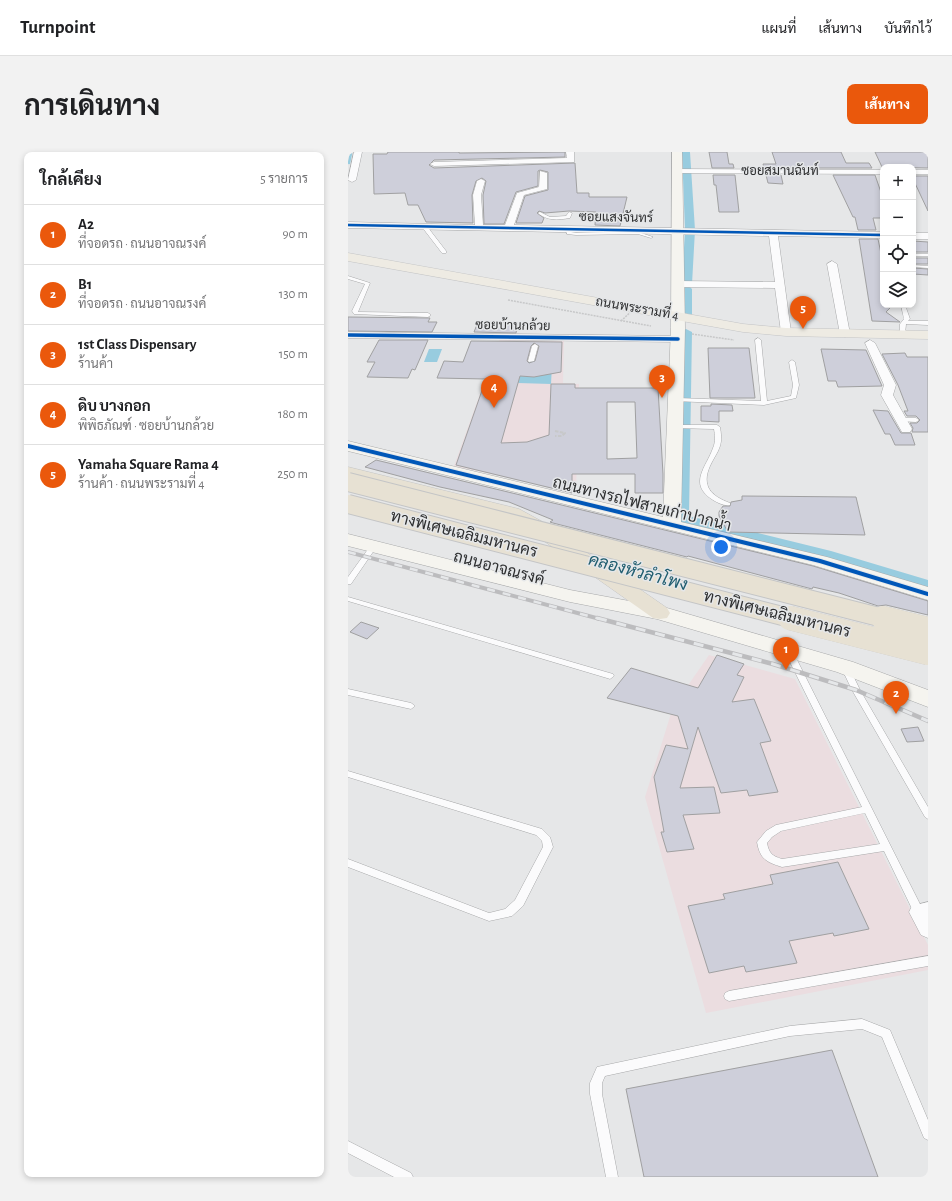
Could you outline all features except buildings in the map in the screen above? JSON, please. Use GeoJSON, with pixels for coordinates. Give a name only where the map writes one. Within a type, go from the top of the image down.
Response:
{"type":"FeatureCollection","features":[{"type":"Feature","properties":{"kind":"highway"},"geometry":{"type":"LineString","coordinates":[[348,472],[512,513],[534,525],[632,593],[654,612]]}},
{"type":"Feature","properties":{"kind":"highway","name":"ทางพิเศษเฉลิมมหานคร"},"geometry":{"type":"LineString","coordinates":[[348,482],[928,629]]}},
{"type":"Feature","properties":{"kind":"highway","name":"ทางพิเศษเฉลิมมหานคร"},"geometry":{"type":"LineString","coordinates":[[348,504],[928,653]]}},
{"type":"Feature","properties":{"kind":"main road","name":"ถนนพระรามที่ 4"},"geometry":{"type":"LineString","coordinates":[[348,257],[678,329],[743,328],[786,332],[846,334],[903,328],[928,335]]}},
{"type":"Feature","properties":{"kind":"main road","name":"ถนนพระรามที่ 4"},"geometry":{"type":"LineString","coordinates":[[349,276],[678,329],[758,340],[928,344]]}},
{"type":"Feature","properties":{"kind":"street"},"geometry":{"type":"LineString","coordinates":[[352,180],[358,152]]}},
{"type":"Feature","properties":{"kind":"street"},"geometry":{"type":"LineString","coordinates":[[500,162],[501,152]]}},
{"type":"Feature","properties":{"kind":"street"},"geometry":{"type":"LineString","coordinates":[[672,525],[676,427],[684,400],[678,329],[676,230],[679,171],[677,152]]}},
{"type":"Feature","properties":{"kind":"street"},"geometry":{"type":"LineString","coordinates":[[434,164],[500,162],[570,156]]}},
{"type":"Feature","properties":{"kind":"street","name":"ซอยสมานฉันท์"},"geometry":{"type":"LineString","coordinates":[[679,171],[880,174]]}},
{"type":"Feature","properties":{"kind":"street"},"geometry":{"type":"LineString","coordinates":[[916,172],[928,172]]}},
{"type":"Feature","properties":{"kind":"street"},"geometry":{"type":"LineString","coordinates":[[509,227],[521,193],[543,189],[543,173]]}},
{"type":"Feature","properties":{"kind":"street"},"geometry":{"type":"LineString","coordinates":[[479,227],[477,195],[481,181]]}},
{"type":"Feature","properties":{"kind":"street","name":"ซอยแสงจันทร์"},"geometry":{"type":"LineString","coordinates":[[348,225],[880,235]]}},
{"type":"Feature","properties":{"kind":"street"},"geometry":{"type":"LineString","coordinates":[[773,232],[786,332]]}},
{"type":"Feature","properties":{"kind":"street"},"geometry":{"type":"LineString","coordinates":[[916,236],[928,236]]}},
{"type":"Feature","properties":{"kind":"street"},"geometry":{"type":"LineString","coordinates":[[832,264],[846,334]]}},
{"type":"Feature","properties":{"kind":"street"},"geometry":{"type":"LineString","coordinates":[[678,284],[781,285]]}},
{"type":"Feature","properties":{"kind":"street","name":"ซอยบ้านกล้วย"},"geometry":{"type":"LineString","coordinates":[[348,334],[536,342],[678,329]]}},
{"type":"Feature","properties":{"kind":"street"},"geometry":{"type":"LineString","coordinates":[[870,343],[890,385],[887,395],[903,424]]}},
{"type":"Feature","properties":{"kind":"street","name":"ถนนทางรถไฟสายเก่าปากน้ำ"},"geometry":{"type":"LineString","coordinates":[[348,446],[820,561],[928,594]]}},
{"type":"Feature","properties":{"kind":"street","name":"ถนนอาจณรงค์"},"geometry":{"type":"LineString","coordinates":[[348,528],[605,597],[788,649],[845,666],[928,699]]}},
{"type":"Feature","properties":{"kind":"street","name":"ถนนอาจณรงค์"},"geometry":{"type":"LineString","coordinates":[[348,540],[570,596],[654,612]]}},
{"type":"Feature","properties":{"kind":"lane"},"geometry":{"type":"LineString","coordinates":[[540,213],[545,217],[556,218],[569,217],[570,213]]}},
{"type":"Feature","properties":{"kind":"lane"},"geometry":{"type":"LineString","coordinates":[[553,228],[556,218]]}},
{"type":"Feature","properties":{"kind":"lane"},"geometry":{"type":"LineString","coordinates":[[424,226],[444,252]]}},
{"type":"Feature","properties":{"kind":"lane"},"geometry":{"type":"LineString","coordinates":[[567,228],[570,234],[638,233],[651,237]]}},
{"type":"Feature","properties":{"kind":"lane"},"geometry":{"type":"LineString","coordinates":[[916,255],[928,255]]}},
{"type":"Feature","properties":{"kind":"lane"},"geometry":{"type":"LineString","coordinates":[[916,266],[928,267]]}},
{"type":"Feature","properties":{"kind":"lane"},"geometry":{"type":"LineString","coordinates":[[349,276],[368,283],[355,311],[356,313],[428,315]]}},
{"type":"Feature","properties":{"kind":"lane"},"geometry":{"type":"LineString","coordinates":[[903,328],[907,319],[904,308]]}},
{"type":"Feature","properties":{"kind":"lane"},"geometry":{"type":"LineString","coordinates":[[903,328],[928,323]]}},
{"type":"Feature","properties":{"kind":"lane"},"geometry":{"type":"LineString","coordinates":[[758,340],[764,403]]}},
{"type":"Feature","properties":{"kind":"lane"},"geometry":{"type":"LineString","coordinates":[[531,361],[536,342]]}},
{"type":"Feature","properties":{"kind":"lane"},"geometry":{"type":"LineString","coordinates":[[684,400],[764,403],[794,397],[796,385],[792,362]]}},
{"type":"Feature","properties":{"kind":"lane"},"geometry":{"type":"LineString","coordinates":[[903,424],[916,420]]}},
{"type":"Feature","properties":{"kind":"lane"},"geometry":{"type":"LineString","coordinates":[[676,427],[717,427],[718,445],[706,467],[703,480],[704,488],[709,496],[728,504]]}},
{"type":"Feature","properties":{"kind":"lane"},"geometry":{"type":"LineString","coordinates":[[348,582],[373,546]]}},
{"type":"Feature","properties":{"kind":"lane"},"geometry":{"type":"LineString","coordinates":[[348,599],[610,676]]}},
{"type":"Feature","properties":{"kind":"lane"},"geometry":{"type":"LineString","coordinates":[[788,649],[887,847],[925,917]]}},
{"type":"Feature","properties":{"kind":"lane"},"geometry":{"type":"LineString","coordinates":[[845,666],[856,690],[928,815]]}},
{"type":"Feature","properties":{"kind":"lane"},"geometry":{"type":"LineString","coordinates":[[348,692],[411,706]]}},
{"type":"Feature","properties":{"kind":"lane"},"geometry":{"type":"LineString","coordinates":[[348,774],[539,832],[547,840],[548,847],[519,903],[508,913],[489,916],[348,863]]}},
{"type":"Feature","properties":{"kind":"lane"},"geometry":{"type":"LineString","coordinates":[[868,809],[779,828],[769,834],[762,842],[764,854],[770,860],[782,863],[887,847]]}},
{"type":"Feature","properties":{"kind":"lane"},"geometry":{"type":"LineString","coordinates":[[729,996],[928,961]]}},
{"type":"Feature","properties":{"kind":"lane"},"geometry":{"type":"LineString","coordinates":[[612,1177],[596,1094],[596,1083],[601,1071],[790,1031],[862,1024],[886,1034],[928,1134]]}},
{"type":"Feature","properties":{"kind":"lane"},"geometry":{"type":"LineString","coordinates":[[348,1147],[407,1177]]}},
{"type":"Feature","properties":{"kind":"path"},"geometry":{"type":"LineString","coordinates":[[504,299],[637,324]]}},
{"type":"Feature","properties":{"kind":"path"},"geometry":{"type":"LineString","coordinates":[[621,321],[637,306]]}},
{"type":"Feature","properties":{"kind":"path"},"geometry":{"type":"LineString","coordinates":[[605,318],[678,329]]}},
{"type":"Feature","properties":{"kind":"path"},"geometry":{"type":"LineString","coordinates":[[555,431],[562,431],[565,433],[562,436],[555,436]]}},
{"type":"Feature","properties":{"kind":"shaded area"},"geometry":{"type":"Polygon","coordinates":[[[500,338],[564,339],[563,383],[579,384],[576,492],[454,466],[500,338]]]}},
{"type":"Feature","properties":{"kind":"shaded area"},"geometry":{"type":"Polygon","coordinates":[[[709,655],[795,679],[928,945],[928,970],[706,1013],[645,797],[673,707],[709,655]]]}},
{"type":"Feature","properties":{"kind":"water"},"geometry":{"type":"Polygon","coordinates":[[[553,346],[551,384],[518,383],[521,373],[530,377],[540,375],[535,368],[525,361],[538,361],[553,346]]]}},
{"type":"Feature","properties":{"kind":"water"},"geometry":{"type":"Polygon","coordinates":[[[429,349],[442,349],[437,362],[424,362],[429,349]]]}},
{"type":"Feature","properties":{"kind":"waterway"},"geometry":{"type":"LineString","coordinates":[[686,152],[690,230],[687,284]]}},
{"type":"Feature","properties":{"kind":"waterway"},"geometry":{"type":"LineString","coordinates":[[349,163],[351,153]]}},
{"type":"Feature","properties":{"kind":"waterway"},"geometry":{"type":"LineString","coordinates":[[687,289],[687,315]]}},
{"type":"Feature","properties":{"kind":"waterway"},"geometry":{"type":"LineString","coordinates":[[686,332],[682,518],[687,521],[826,554],[928,585]]}},
{"type":"Feature","properties":{"kind":"railway"},"geometry":{"type":"LineString","coordinates":[[348,552],[600,619]]}},
{"type":"Feature","properties":{"kind":"railway"},"geometry":{"type":"LineString","coordinates":[[597,618],[773,664],[856,690],[928,721]]}},
{"type":"Feature","properties":{"kind":"cycle path"},"geometry":{"type":"LineString","coordinates":[[348,225],[880,235]]}},
{"type":"Feature","properties":{"kind":"cycle path"},"geometry":{"type":"LineString","coordinates":[[348,335],[678,339]]}},
{"type":"Feature","properties":{"kind":"cycle path"},"geometry":{"type":"LineString","coordinates":[[348,446],[820,561],[928,594]]}},
{"type":"Feature","properties":{"kind":"place","name":"Yamaha Square Rama 4"},"geometry":{"type":"Point","coordinates":[803,329]}},
{"type":"Feature","properties":{"kind":"place","name":"1st Class Dispensary"},"geometry":{"type":"Point","coordinates":[662,398]}},
{"type":"Feature","properties":{"kind":"place","name":"ดิบ บางกอก"},"geometry":{"type":"Point","coordinates":[494,408]}},
{"type":"Feature","properties":{"kind":"place","name":"A2"},"geometry":{"type":"Point","coordinates":[786,670]}},
{"type":"Feature","properties":{"kind":"place","name":"B1"},"geometry":{"type":"Point","coordinates":[896,714]}},
{"type":"Feature","properties":{"kind":"water label","name":"คลองหัวลำโพง"},"geometry":{"type":"Point","coordinates":[638,572]}}]}
